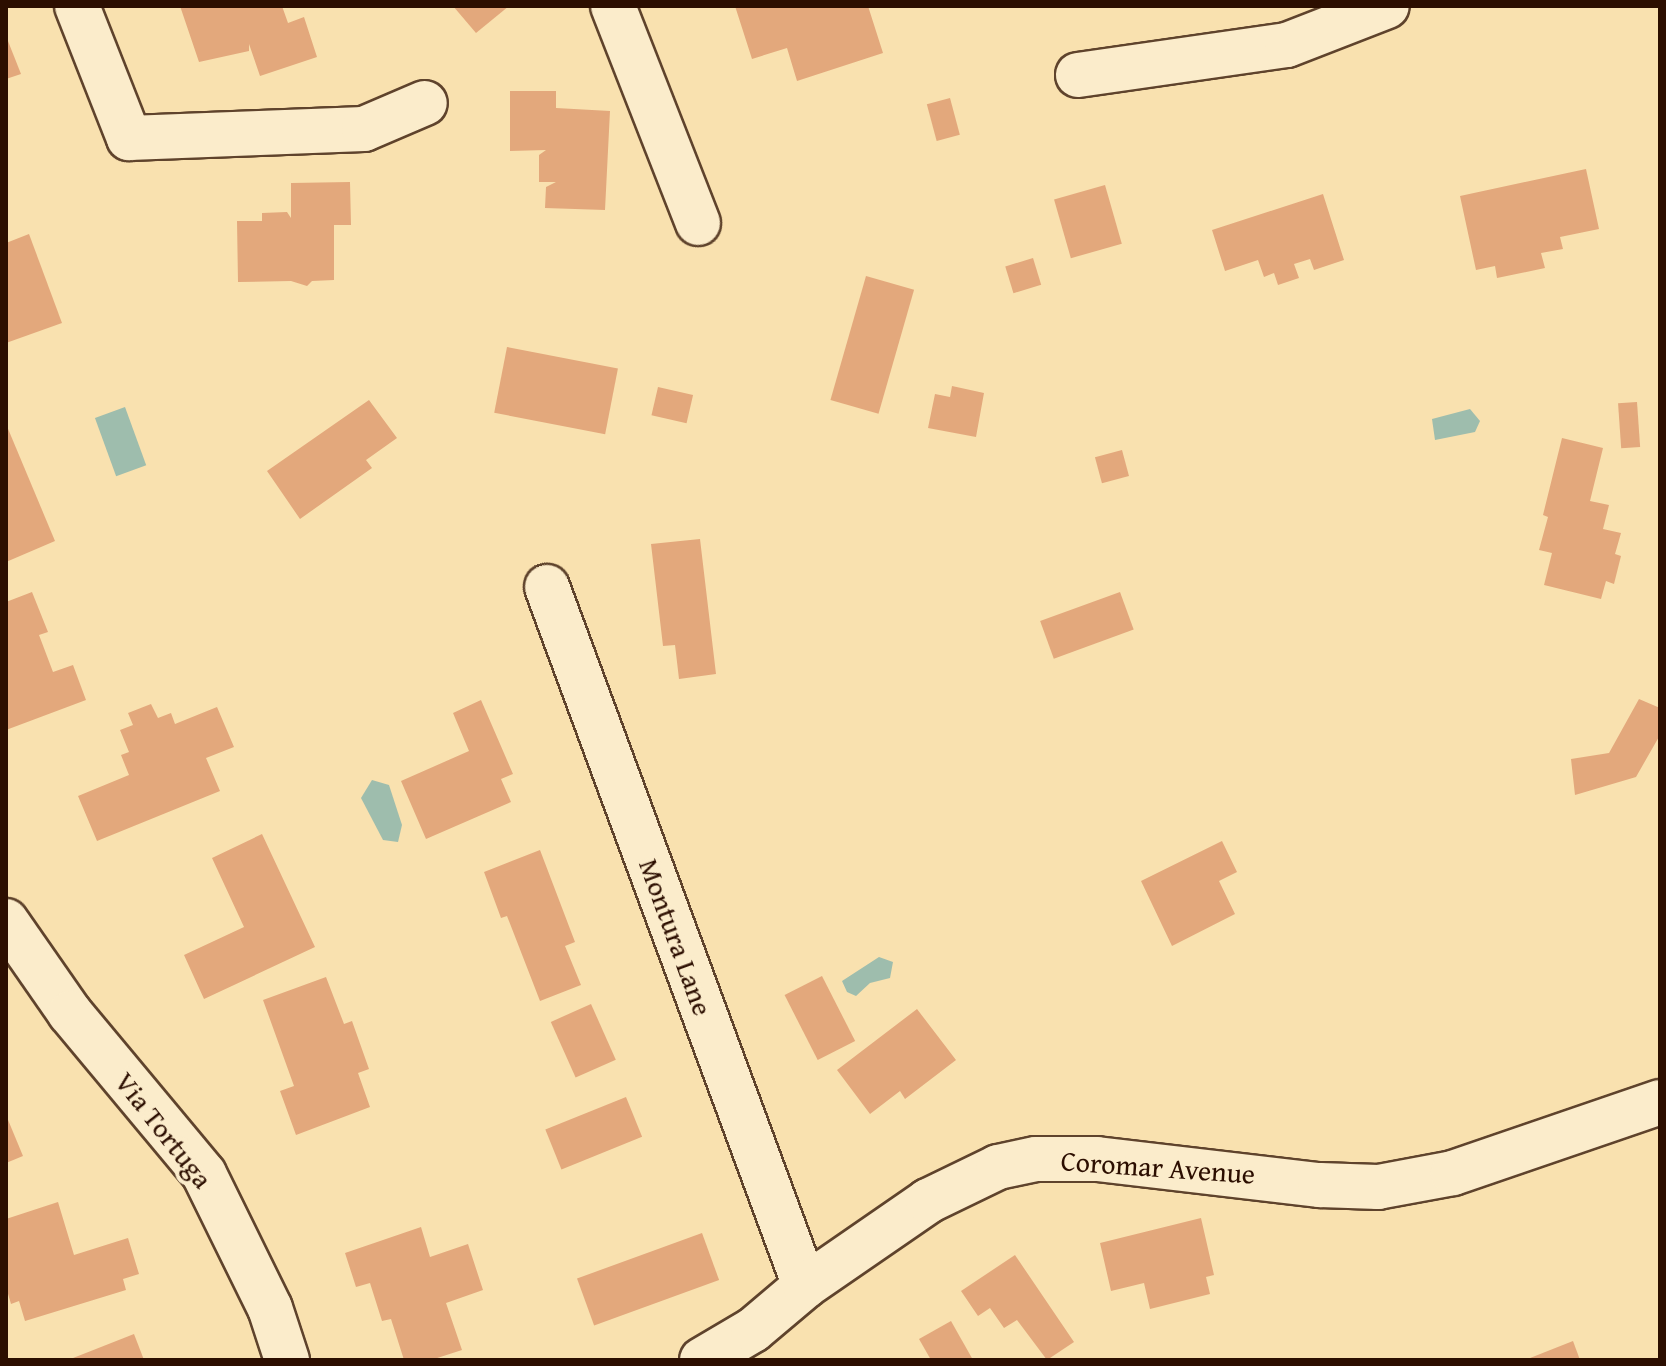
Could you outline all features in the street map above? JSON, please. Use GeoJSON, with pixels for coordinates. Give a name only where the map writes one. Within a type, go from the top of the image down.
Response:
{"type":"FeatureCollection","features":[{"type":"Feature","properties":{"kind":"street"},"geometry":{"type":"LineString","coordinates":[[77,6],[129,138],[364,129],[425,103]]}},
{"type":"Feature","properties":{"kind":"street"},"geometry":{"type":"LineString","coordinates":[[613,6],[698,223]]}},
{"type":"Feature","properties":{"kind":"street"},"geometry":{"type":"LineString","coordinates":[[1078,75],[1287,45],[1387,6]]}},
{"type":"Feature","properties":{"kind":"street","name":"Montura Lane"},"geometry":{"type":"LineString","coordinates":[[547,587],[805,1286]]}},
{"type":"Feature","properties":{"kind":"street","name":"Via Tortuga"},"geometry":{"type":"LineString","coordinates":[[6,921],[70,1013],[204,1174],[270,1308],[287,1360]]}},
{"type":"Feature","properties":{"kind":"street","name":"Coromar Avenue"},"geometry":{"type":"LineString","coordinates":[[702,1360],[753,1330],[805,1286],[941,1194],[998,1167],[1036,1159],[1097,1159],[1378,1187],[1453,1173],[1660,1102]]}},
{"type":"Feature","properties":{"kind":"shaded area"},"geometry":{"type":"Polygon","coordinates":[[[125,407],[146,465],[116,476],[95,418],[125,407]]]}},
{"type":"Feature","properties":{"kind":"shaded area"},"geometry":{"type":"Polygon","coordinates":[[[1470,409],[1480,421],[1475,432],[1435,440],[1432,419],[1470,409]]]}},
{"type":"Feature","properties":{"kind":"shaded area"},"geometry":{"type":"Polygon","coordinates":[[[372,780],[389,785],[402,825],[398,842],[383,840],[361,798],[372,780]]]}},
{"type":"Feature","properties":{"kind":"shaded area"},"geometry":{"type":"Polygon","coordinates":[[[879,957],[893,962],[890,978],[870,983],[856,996],[847,992],[842,981],[879,957]]]}},
{"type":"Feature","properties":{"kind":"building"},"geometry":{"type":"Polygon","coordinates":[[[180,6],[282,6],[288,23],[304,17],[317,57],[260,76],[249,44],[249,51],[199,62],[180,6]]]}},
{"type":"Feature","properties":{"kind":"building"},"geometry":{"type":"Polygon","coordinates":[[[453,6],[509,6],[476,33],[453,6]]]}},
{"type":"Feature","properties":{"kind":"building"},"geometry":{"type":"Polygon","coordinates":[[[735,6],[868,6],[883,53],[797,81],[787,48],[752,59],[735,6]]]}},
{"type":"Feature","properties":{"kind":"building"},"geometry":{"type":"Polygon","coordinates":[[[6,36],[21,74],[6,79],[6,36]]]}},
{"type":"Feature","properties":{"kind":"building"},"geometry":{"type":"Polygon","coordinates":[[[510,91],[556,91],[556,108],[610,111],[605,210],[545,208],[546,187],[556,182],[539,182],[539,155],[546,150],[510,151],[510,91]]]}},
{"type":"Feature","properties":{"kind":"building"},"geometry":{"type":"Polygon","coordinates":[[[950,98],[960,135],[937,141],[927,104],[950,98]]]}},
{"type":"Feature","properties":{"kind":"building"},"geometry":{"type":"Polygon","coordinates":[[[1586,169],[1599,229],[1560,237],[1563,249],[1541,253],[1545,268],[1497,278],[1495,266],[1476,270],[1460,196],[1586,169]]]}},
{"type":"Feature","properties":{"kind":"building"},"geometry":{"type":"Polygon","coordinates":[[[350,182],[351,225],[334,225],[334,280],[312,281],[307,286],[291,281],[238,282],[237,221],[262,221],[262,213],[287,212],[291,218],[291,183],[350,182]]]}},
{"type":"Feature","properties":{"kind":"building"},"geometry":{"type":"Polygon","coordinates":[[[1105,185],[1122,244],[1071,258],[1054,200],[1105,185]]]}},
{"type":"Feature","properties":{"kind":"building"},"geometry":{"type":"Polygon","coordinates":[[[1323,194],[1344,260],[1314,270],[1310,259],[1294,264],[1299,278],[1278,285],[1274,273],[1264,277],[1258,260],[1225,271],[1212,230],[1323,194]]]}},
{"type":"Feature","properties":{"kind":"building"},"geometry":{"type":"Polygon","coordinates":[[[29,234],[62,323],[6,343],[6,243],[29,234]]]}},
{"type":"Feature","properties":{"kind":"building"},"geometry":{"type":"Polygon","coordinates":[[[1033,258],[1041,285],[1013,293],[1005,266],[1033,258]]]}},
{"type":"Feature","properties":{"kind":"building"},"geometry":{"type":"Polygon","coordinates":[[[866,276],[914,290],[879,414],[830,400],[866,276]]]}},
{"type":"Feature","properties":{"kind":"building"},"geometry":{"type":"Polygon","coordinates":[[[507,347],[618,369],[605,434],[494,413],[507,347]]]}},
{"type":"Feature","properties":{"kind":"building"},"geometry":{"type":"Polygon","coordinates":[[[952,386],[984,393],[976,437],[928,428],[935,394],[950,397],[952,386]]]}},
{"type":"Feature","properties":{"kind":"building"},"geometry":{"type":"Polygon","coordinates":[[[658,387],[693,395],[687,423],[651,415],[658,387]]]}},
{"type":"Feature","properties":{"kind":"building"},"geometry":{"type":"Polygon","coordinates":[[[369,400],[397,438],[366,460],[372,468],[300,519],[267,471],[369,400]]]}},
{"type":"Feature","properties":{"kind":"building"},"geometry":{"type":"Polygon","coordinates":[[[1637,402],[1640,447],[1621,448],[1618,403],[1637,402]]]}},
{"type":"Feature","properties":{"kind":"building"},"geometry":{"type":"Polygon","coordinates":[[[6,424],[55,541],[6,562],[6,424]]]}},
{"type":"Feature","properties":{"kind":"building"},"geometry":{"type":"Polygon","coordinates":[[[1562,438],[1603,448],[1590,501],[1609,505],[1603,529],[1621,533],[1615,554],[1621,556],[1614,584],[1606,581],[1601,599],[1544,585],[1552,553],[1539,550],[1548,517],[1543,515],[1562,438]]]}},
{"type":"Feature","properties":{"kind":"building"},"geometry":{"type":"Polygon","coordinates":[[[1122,450],[1129,476],[1102,483],[1095,457],[1122,450]]]}},
{"type":"Feature","properties":{"kind":"building"},"geometry":{"type":"Polygon","coordinates":[[[700,539],[716,674],[679,679],[675,645],[663,646],[651,544],[700,539]]]}},
{"type":"Feature","properties":{"kind":"building"},"geometry":{"type":"Polygon","coordinates":[[[32,592],[48,632],[39,635],[53,672],[73,665],[86,700],[6,730],[6,602],[32,592]]]}},
{"type":"Feature","properties":{"kind":"building"},"geometry":{"type":"Polygon","coordinates":[[[1120,592],[1134,630],[1054,659],[1040,621],[1120,592]]]}},
{"type":"Feature","properties":{"kind":"building"},"geometry":{"type":"Polygon","coordinates":[[[1639,699],[1660,708],[1660,735],[1636,777],[1575,795],[1571,759],[1609,753],[1639,699]]]}},
{"type":"Feature","properties":{"kind":"building"},"geometry":{"type":"Polygon","coordinates":[[[481,700],[513,774],[501,779],[511,802],[426,839],[401,781],[469,751],[453,713],[481,700]]]}},
{"type":"Feature","properties":{"kind":"building"},"geometry":{"type":"Polygon","coordinates":[[[151,704],[158,718],[171,713],[175,724],[217,707],[234,747],[206,758],[220,791],[97,841],[78,796],[129,775],[121,755],[129,752],[120,730],[133,725],[128,713],[151,704]]]}},
{"type":"Feature","properties":{"kind":"building"},"geometry":{"type":"Polygon","coordinates":[[[262,834],[315,947],[204,999],[184,955],[244,927],[212,858],[262,834]]]}},
{"type":"Feature","properties":{"kind":"building"},"geometry":{"type":"Polygon","coordinates":[[[1222,841],[1237,872],[1219,881],[1235,914],[1172,946],[1141,881],[1222,841]]]}},
{"type":"Feature","properties":{"kind":"building"},"geometry":{"type":"Polygon","coordinates":[[[540,850],[575,942],[565,946],[581,985],[540,1001],[507,916],[501,918],[484,872],[540,850]]]}},
{"type":"Feature","properties":{"kind":"building"},"geometry":{"type":"Polygon","coordinates":[[[822,976],[855,1041],[818,1060],[785,995],[822,976]]]}},
{"type":"Feature","properties":{"kind":"building"},"geometry":{"type":"Polygon","coordinates":[[[326,977],[344,1024],[352,1021],[369,1069],[358,1073],[370,1107],[296,1135],[280,1091],[294,1086],[263,1000],[326,977]]]}},
{"type":"Feature","properties":{"kind":"building"},"geometry":{"type":"Polygon","coordinates":[[[591,1004],[616,1060],[576,1078],[551,1022],[591,1004]]]}},
{"type":"Feature","properties":{"kind":"building"},"geometry":{"type":"Polygon","coordinates":[[[917,1009],[956,1060],[905,1099],[900,1091],[870,1114],[837,1070],[917,1009]]]}},
{"type":"Feature","properties":{"kind":"building"},"geometry":{"type":"Polygon","coordinates":[[[626,1097],[642,1137],[561,1169],[545,1130],[626,1097]]]}},
{"type":"Feature","properties":{"kind":"building"},"geometry":{"type":"Polygon","coordinates":[[[6,1115],[23,1156],[6,1163],[6,1115]]]}},
{"type":"Feature","properties":{"kind":"building"},"geometry":{"type":"Polygon","coordinates":[[[58,1202],[74,1255],[128,1238],[139,1274],[123,1279],[126,1290],[25,1321],[19,1301],[11,1304],[6,1287],[6,1219],[58,1202]]]}},
{"type":"Feature","properties":{"kind":"building"},"geometry":{"type":"Polygon","coordinates":[[[1201,1218],[1214,1275],[1206,1277],[1210,1294],[1150,1309],[1144,1283],[1111,1291],[1100,1243],[1201,1218]]]}},
{"type":"Feature","properties":{"kind":"building"},"geometry":{"type":"Polygon","coordinates":[[[421,1227],[430,1257],[468,1244],[483,1290],[446,1303],[462,1350],[431,1360],[404,1360],[391,1319],[382,1321],[370,1283],[356,1287],[345,1253],[421,1227]]]}},
{"type":"Feature","properties":{"kind":"building"},"geometry":{"type":"Polygon","coordinates":[[[702,1233],[719,1280],[594,1325],[577,1278],[702,1233]]]}},
{"type":"Feature","properties":{"kind":"building"},"geometry":{"type":"Polygon","coordinates":[[[1015,1255],[1074,1342],[1047,1360],[1017,1320],[1004,1328],[990,1308],[978,1316],[961,1291],[1015,1255]]]}},
{"type":"Feature","properties":{"kind":"building"},"geometry":{"type":"Polygon","coordinates":[[[951,1321],[973,1360],[931,1360],[919,1339],[951,1321]]]}},
{"type":"Feature","properties":{"kind":"building"},"geometry":{"type":"Polygon","coordinates":[[[134,1334],[144,1360],[68,1360],[134,1334]]]}},
{"type":"Feature","properties":{"kind":"building"},"geometry":{"type":"Polygon","coordinates":[[[1573,1341],[1580,1360],[1525,1360],[1573,1341]]]}}]}
